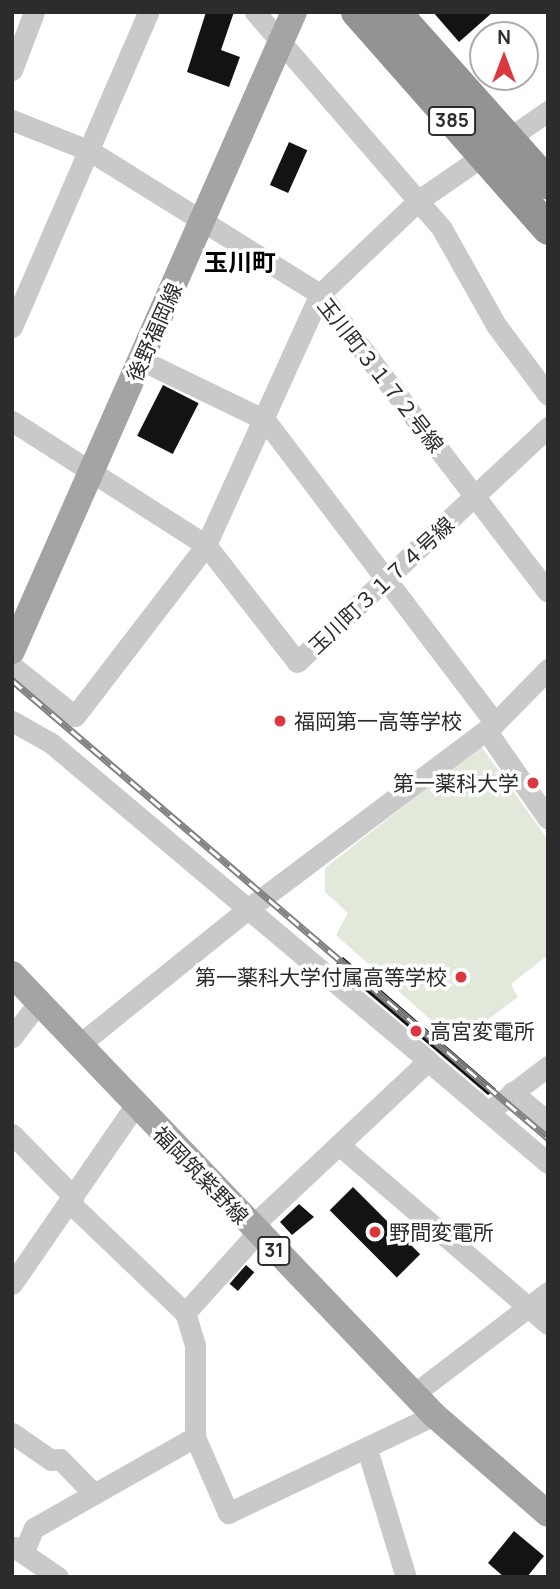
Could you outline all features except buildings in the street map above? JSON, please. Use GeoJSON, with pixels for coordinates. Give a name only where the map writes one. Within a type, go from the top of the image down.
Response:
{"type":"FeatureCollection","features":[{"type":"Feature","properties":{"kind":"highway","name":"385"},"geometry":{"type":"LineString","coordinates":[[357,12],[495,147],[548,184]]}},
{"type":"Feature","properties":{"kind":"highway","name":"385"},"geometry":{"type":"LineString","coordinates":[[395,12],[495,147],[548,229]]}},
{"type":"Feature","properties":{"kind":"main road","name":"後野福岡線"},"geometry":{"type":"LineString","coordinates":[[12,651],[294,12]]}},
{"type":"Feature","properties":{"kind":"main road","name":"福岡筑紫野線"},"geometry":{"type":"LineString","coordinates":[[12,974],[135,1106],[434,1415],[548,1514]]}},
{"type":"Feature","properties":{"kind":"street"},"geometry":{"type":"LineString","coordinates":[[12,70],[34,12]]}},
{"type":"Feature","properties":{"kind":"street"},"geometry":{"type":"LineString","coordinates":[[12,327],[148,12]]}},
{"type":"Feature","properties":{"kind":"street"},"geometry":{"type":"LineString","coordinates":[[255,12],[442,229],[496,325],[548,395]]}},
{"type":"Feature","properties":{"kind":"street"},"geometry":{"type":"LineString","coordinates":[[12,667],[75,716],[205,545],[265,420],[320,294],[419,200],[548,111]]}},
{"type":"Feature","properties":{"kind":"street","name":"玉川町３１７２号線"},"geometry":{"type":"LineString","coordinates":[[12,120],[90,151],[320,294],[548,592]]}},
{"type":"Feature","properties":{"kind":"street"},"geometry":{"type":"LineString","coordinates":[[141,360],[265,420],[491,726],[548,819]]}},
{"type":"Feature","properties":{"kind":"street","name":"玉川町３１７４号線"},"geometry":{"type":"LineString","coordinates":[[12,421],[205,545],[297,662],[476,498],[548,427]]}},
{"type":"Feature","properties":{"kind":"street"},"geometry":{"type":"LineString","coordinates":[[80,1044],[248,908],[491,726],[548,669]]}},
{"type":"Feature","properties":{"kind":"street"},"geometry":{"type":"LineString","coordinates":[[12,721],[51,743],[548,1163]]}},
{"type":"Feature","properties":{"kind":"street"},"geometry":{"type":"LineString","coordinates":[[12,1037],[39,1002]]}},
{"type":"Feature","properties":{"kind":"street"},"geometry":{"type":"LineString","coordinates":[[185,1313],[254,1230],[428,1060]]}},
{"type":"Feature","properties":{"kind":"street"},"geometry":{"type":"LineString","coordinates":[[488,1112],[548,1066]]}},
{"type":"Feature","properties":{"kind":"street"},"geometry":{"type":"LineString","coordinates":[[512,1092],[548,1122]]}},
{"type":"Feature","properties":{"kind":"street"},"geometry":{"type":"LineString","coordinates":[[12,1284],[135,1106]]}},
{"type":"Feature","properties":{"kind":"street"},"geometry":{"type":"LineString","coordinates":[[12,1134],[72,1200],[185,1313],[195,1345],[195,1437],[228,1513],[434,1415]]}},
{"type":"Feature","properties":{"kind":"street"},"geometry":{"type":"LineString","coordinates":[[339,1145],[548,1324]]}},
{"type":"Feature","properties":{"kind":"street"},"geometry":{"type":"LineString","coordinates":[[415,1393],[548,1292]]}},
{"type":"Feature","properties":{"kind":"street"},"geometry":{"type":"LineString","coordinates":[[12,1433],[51,1460],[61,1459],[94,1494]]}},
{"type":"Feature","properties":{"kind":"street"},"geometry":{"type":"LineString","coordinates":[[58,1577],[18,1549],[33,1528],[195,1437]]}},
{"type":"Feature","properties":{"kind":"street"},"geometry":{"type":"LineString","coordinates":[[367,1449],[406,1577]]}},
{"type":"Feature","properties":{"kind":"green space","name":"第一薬科大学付属高等学校"},"geometry":{"type":"Polygon","coordinates":[[[481,746],[548,840],[548,955],[511,984],[518,997],[478,1027],[433,1022],[336,935],[348,913],[325,892],[325,868],[481,746]]]}},
{"type":"Feature","properties":{"kind":"railway"},"geometry":{"type":"LineString","coordinates":[[12,680],[548,1138]]}},
{"type":"Feature","properties":{"kind":"place","name":"福岡第一高等学校"},"geometry":{"type":"Point","coordinates":[280,721]}},
{"type":"Feature","properties":{"kind":"place","name":"第一薬科大学"},"geometry":{"type":"Point","coordinates":[533,783]}},
{"type":"Feature","properties":{"kind":"place","name":"第一薬科大学付属高等学校"},"geometry":{"type":"Point","coordinates":[461,977]}},
{"type":"Feature","properties":{"kind":"place","name":"高宮変電所"},"geometry":{"type":"Point","coordinates":[416,1031]}},
{"type":"Feature","properties":{"kind":"place","name":"野間変電所"},"geometry":{"type":"Point","coordinates":[375,1232]}},
{"type":"Feature","properties":{"kind":"district","name":"玉川町"},"geometry":{"type":"Point","coordinates":[240,262]}}]}
